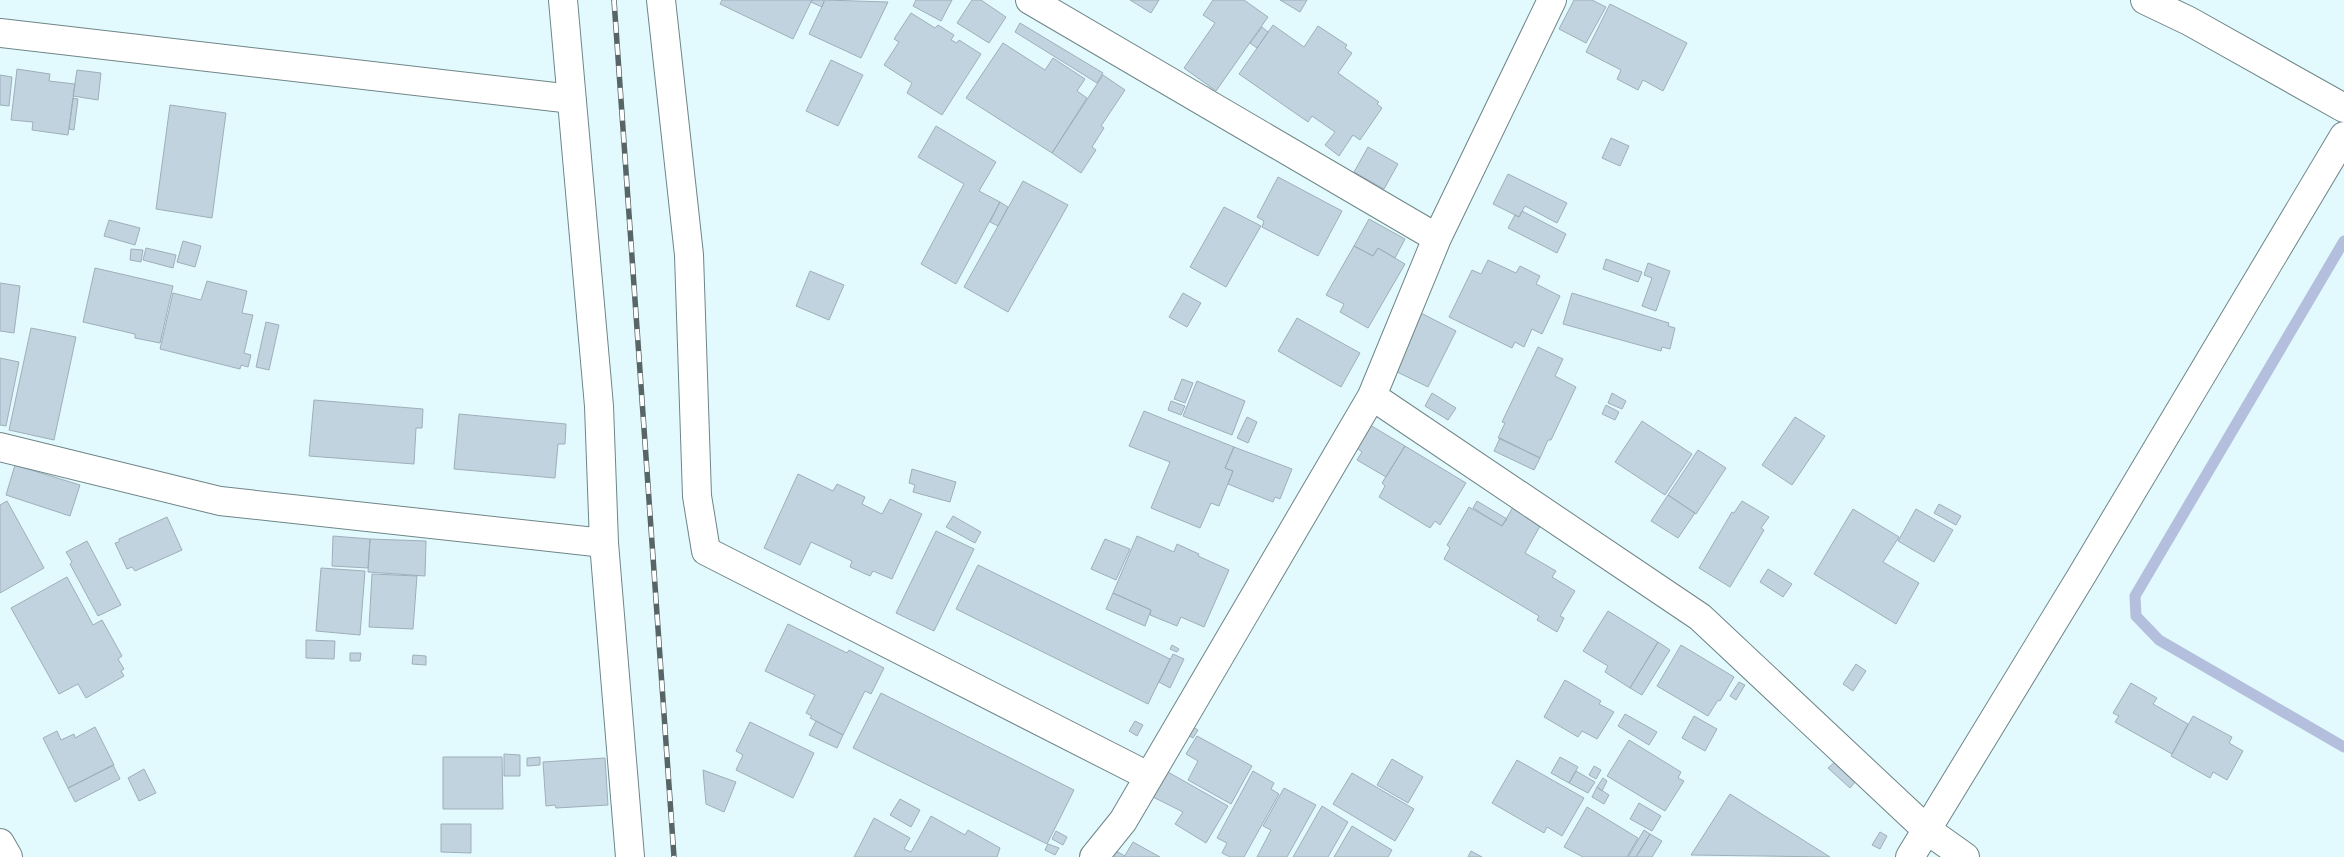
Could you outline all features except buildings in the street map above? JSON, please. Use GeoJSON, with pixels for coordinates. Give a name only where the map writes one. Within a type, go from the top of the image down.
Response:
{"type":"FeatureCollection","features":[{"type":"Feature","properties":{"kind":"street"},"geometry":{"type":"LineString","coordinates":[[563,0],[599,406],[604,543],[630,857]]}},
{"type":"Feature","properties":{"kind":"street"},"geometry":{"type":"LineString","coordinates":[[661,0],[689,255],[697,496],[706,551],[1148,776]]}},
{"type":"Feature","properties":{"kind":"street"},"geometry":{"type":"LineString","coordinates":[[1030,0],[1437,238]]}},
{"type":"Feature","properties":{"kind":"street"},"geometry":{"type":"LineString","coordinates":[[1094,857],[1124,821],[1148,776],[1372,396],[1437,238],[1552,0]]}},
{"type":"Feature","properties":{"kind":"street"},"geometry":{"type":"LineString","coordinates":[[2145,0],[2190,21],[2344,108]]}},
{"type":"Feature","properties":{"kind":"street"},"geometry":{"type":"LineString","coordinates":[[0,33],[572,99]]}},
{"type":"Feature","properties":{"kind":"street"},"geometry":{"type":"LineString","coordinates":[[1910,857],[2344,136]]}},
{"type":"Feature","properties":{"kind":"street"},"geometry":{"type":"LineString","coordinates":[[1372,396],[1700,617],[1927,830],[1965,857]]}},
{"type":"Feature","properties":{"kind":"street"},"geometry":{"type":"LineString","coordinates":[[0,446],[220,501],[604,543]]}},
{"type":"Feature","properties":{"kind":"street"},"geometry":{"type":"LineString","coordinates":[[0,843],[8,857]]}},
{"type":"Feature","properties":{"kind":"waterway"},"geometry":{"type":"LineString","coordinates":[[2344,241],[2135,596],[2136,616],[2159,640],[2344,747]]}},
{"type":"Feature","properties":{"kind":"railway"},"geometry":{"type":"LineString","coordinates":[[614,0],[674,857]]}}]}
